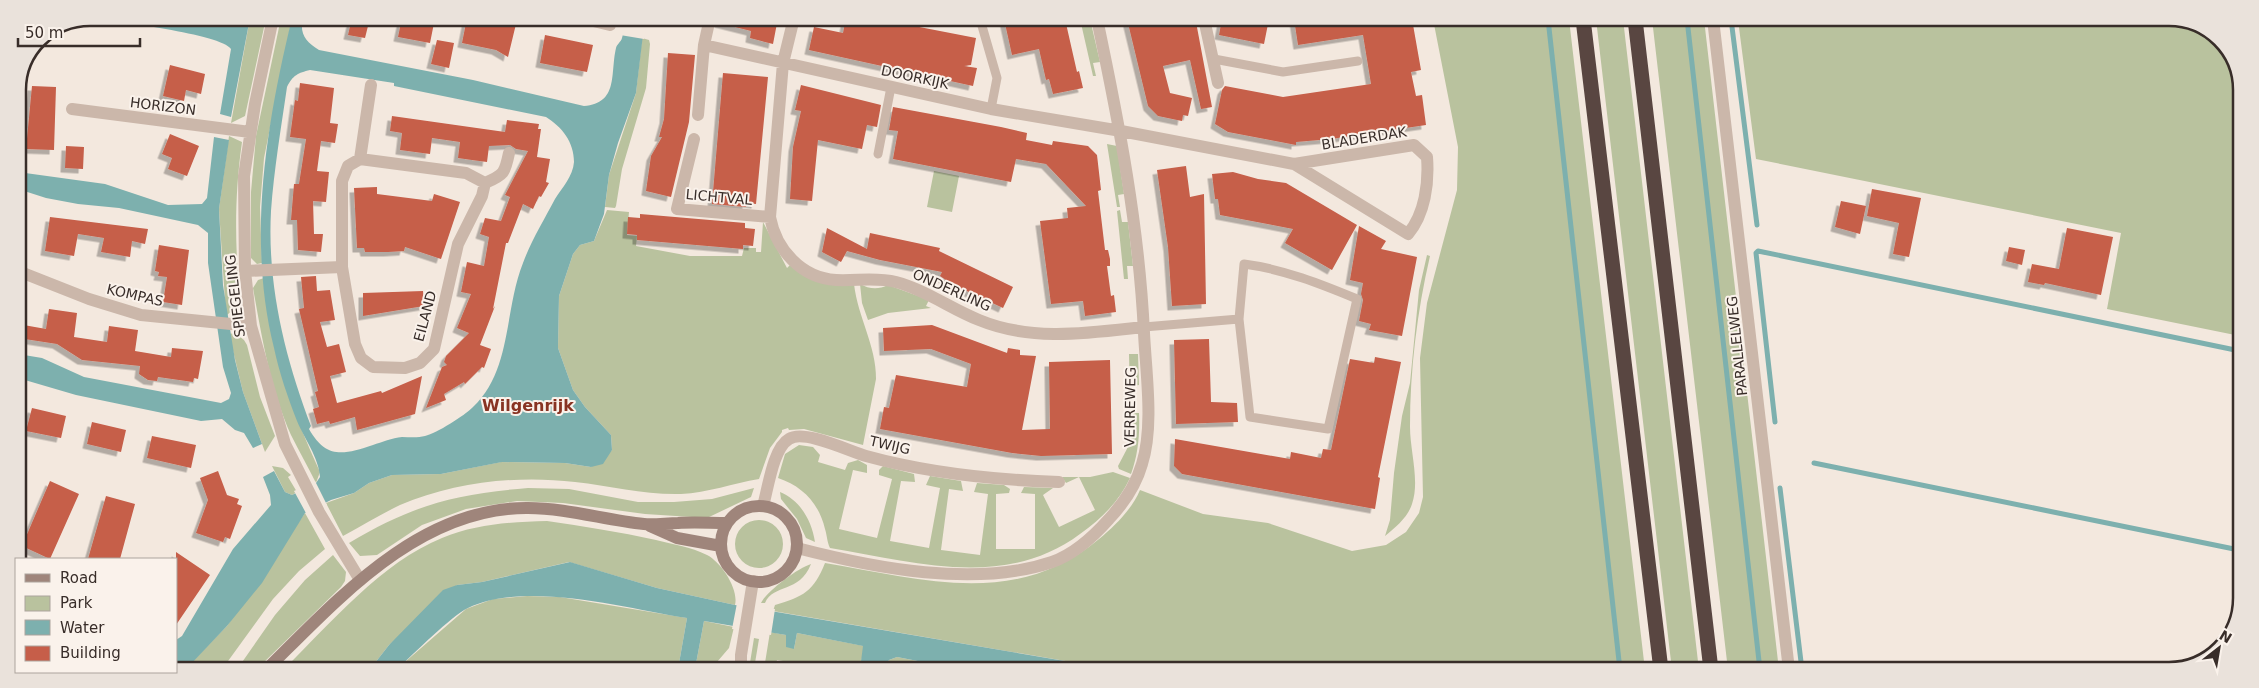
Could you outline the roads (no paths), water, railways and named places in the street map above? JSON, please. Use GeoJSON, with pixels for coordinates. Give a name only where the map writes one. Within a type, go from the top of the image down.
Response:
{"type":"FeatureCollection","features":[{"type":"Feature","properties":{"kind":"highway"},"geometry":{"type":"LineString","coordinates":[[1584,26],[1660,662]]}},
{"type":"Feature","properties":{"kind":"highway"},"geometry":{"type":"LineString","coordinates":[[1636,26],[1711,662]]}},
{"type":"Feature","properties":{"kind":"street","name":"SPIEGELING"},"geometry":{"type":"LineString","coordinates":[[271,26],[250,132],[244,176],[245,271],[251,326],[285,444],[319,512],[360,580]]}},
{"type":"Feature","properties":{"kind":"street"},"geometry":{"type":"LineString","coordinates":[[698,115],[704,45],[708,26]]}},
{"type":"Feature","properties":{"kind":"street","name":"ONDERLING"},"geometry":{"type":"LineString","coordinates":[[792,26],[783,63],[770,217],[772,232],[790,259],[827,279],[879,279],[894,282],[923,292],[979,320],[1009,330],[1056,335],[1144,327]]}},
{"type":"Feature","properties":{"kind":"street","name":"VERREWEG"},"geometry":{"type":"LineString","coordinates":[[797,548],[886,566],[944,574],[982,575],[1007,572],[1053,561],[1074,550],[1095,534],[1117,510],[1136,482],[1146,442],[1147,399],[1139,258],[1120,131],[1098,26]]}},
{"type":"Feature","properties":{"kind":"street"},"geometry":{"type":"LineString","coordinates":[[1206,26],[1218,83]]}},
{"type":"Feature","properties":{"kind":"street","name":"PARALLELWEG"},"geometry":{"type":"LineString","coordinates":[[1714,26],[1788,662]]}},
{"type":"Feature","properties":{"kind":"street","name":"DOORKIJK"},"geometry":{"type":"LineString","coordinates":[[704,45],[991,109],[1120,131]]}},
{"type":"Feature","properties":{"kind":"street"},"geometry":{"type":"LineString","coordinates":[[371,85],[360,158],[466,173],[485,183],[501,176],[506,168],[509,153]]}},
{"type":"Feature","properties":{"kind":"street","name":"HORIZON"},"geometry":{"type":"LineString","coordinates":[[72,109],[250,132]]}},
{"type":"Feature","properties":{"kind":"street","name":"BLADERDAK"},"geometry":{"type":"LineString","coordinates":[[1120,131],[1294,164],[1414,144],[1427,157],[1428,168],[1420,218],[1408,234],[1294,164]]}},
{"type":"Feature","properties":{"kind":"street","name":"LICHTVAL"},"geometry":{"type":"LineString","coordinates":[[694,139],[677,209],[770,217]]}},
{"type":"Feature","properties":{"kind":"street","name":"EILAND"},"geometry":{"type":"LineString","coordinates":[[360,158],[348,166],[342,181],[342,266],[355,344],[361,358],[374,367],[405,368],[420,363],[434,349],[458,244],[482,196],[485,183]]}},
{"type":"Feature","properties":{"kind":"street"},"geometry":{"type":"LineString","coordinates":[[245,271],[342,266]]}},
{"type":"Feature","properties":{"kind":"street","name":"KOMPAS"},"geometry":{"type":"LineString","coordinates":[[26,274],[89,299],[141,315],[251,326]]}},
{"type":"Feature","properties":{"kind":"street","name":"TWIJG"},"geometry":{"type":"LineString","coordinates":[[763,506],[780,449],[788,439],[797,436],[808,437],[870,457],[923,468],[989,477],[1059,482]]}},
{"type":"Feature","properties":{"kind":"street"},"geometry":{"type":"LineString","coordinates":[[751,506],[763,506],[780,512],[789,520],[795,530],[797,548],[790,566],[782,574],[771,580],[753,581],[741,577],[731,569],[724,558],[721,546],[722,534],[727,523],[740,511],[751,506]]}},
{"type":"Feature","properties":{"kind":"street"},"geometry":{"type":"LineString","coordinates":[[274,662],[360,580],[398,550],[448,524],[494,512],[527,508],[646,524],[727,523]]}},
{"type":"Feature","properties":{"kind":"street"},"geometry":{"type":"LineString","coordinates":[[646,524],[677,538],[721,546]]}},
{"type":"Feature","properties":{"kind":"street"},"geometry":{"type":"LineString","coordinates":[[741,662],[753,581]]}},
{"type":"Feature","properties":{"kind":"street"},"geometry":{"type":"LineString","coordinates":[[736,662],[741,655]]}},
{"type":"Feature","properties":{"kind":"lane"},"geometry":{"type":"LineString","coordinates":[[982,26],[998,78],[991,109]]}},
{"type":"Feature","properties":{"kind":"lane"},"geometry":{"type":"LineString","coordinates":[[1214,60],[1283,72],[1358,61]]}},
{"type":"Feature","properties":{"kind":"lane"},"geometry":{"type":"LineString","coordinates":[[878,154],[891,87]]}},
{"type":"Feature","properties":{"kind":"lane"},"geometry":{"type":"LineString","coordinates":[[1244,264],[1264,266],[1327,286],[1358,299],[1328,429],[1250,417],[1239,319],[1244,264]]}},
{"type":"Feature","properties":{"kind":"lane"},"geometry":{"type":"LineString","coordinates":[[1144,327],[1239,319]]}},
{"type":"Feature","properties":{"kind":"water"},"geometry":{"type":"Polygon","coordinates":[[[148,26],[248,26],[231,117],[220,114],[231,49],[223,43],[208,38],[148,26]]]}},
{"type":"Feature","properties":{"kind":"water"},"geometry":{"type":"Polygon","coordinates":[[[290,26],[302,26],[305,37],[310,44],[319,50],[473,80],[584,106],[595,104],[608,93],[611,86],[616,48],[623,36],[623,26],[644,26],[636,93],[609,175],[604,214],[594,241],[580,245],[573,254],[559,296],[558,348],[573,390],[585,407],[611,435],[612,450],[603,464],[591,467],[565,463],[502,462],[441,474],[392,475],[369,483],[354,493],[331,500],[305,513],[262,583],[227,626],[193,662],[178,662],[178,639],[182,636],[233,549],[271,505],[270,495],[263,477],[274,471],[285,492],[292,495],[316,483],[320,477],[317,463],[297,421],[278,366],[266,307],[262,266],[261,224],[263,183],[274,100],[290,26]],[[310,70],[296,75],[287,87],[271,211],[272,266],[275,294],[293,374],[311,426],[309,429],[322,446],[336,452],[353,451],[402,437],[419,437],[430,434],[463,415],[486,392],[495,376],[501,358],[517,281],[523,263],[542,223],[569,177],[574,162],[572,148],[566,136],[557,125],[546,117],[394,86],[394,83],[310,70]]]}},
{"type":"Feature","properties":{"kind":"water"},"geometry":{"type":"Polygon","coordinates":[[[214,137],[229,140],[219,209],[223,285],[235,360],[243,392],[262,444],[253,448],[244,433],[235,430],[222,419],[201,421],[76,395],[26,380],[26,355],[42,358],[84,377],[221,403],[229,399],[231,393],[223,367],[208,263],[208,233],[198,225],[119,208],[78,204],[46,198],[26,192],[26,173],[105,184],[168,205],[202,204],[207,198],[214,137]]]}},
{"type":"Feature","properties":{"kind":"water"},"geometry":{"type":"Polygon","coordinates":[[[570,562],[657,588],[735,605],[1071,662],[923,662],[897,657],[888,662],[861,662],[863,646],[797,633],[794,649],[786,647],[786,635],[704,621],[696,662],[679,662],[687,618],[576,599],[519,596],[492,600],[461,612],[405,662],[376,662],[389,645],[443,590],[457,585],[482,582],[570,562]]]}},
{"type":"Feature","properties":{"kind":"waterway"},"geometry":{"type":"LineString","coordinates":[[1549,26],[1619,662]]}},
{"type":"Feature","properties":{"kind":"waterway"},"geometry":{"type":"LineString","coordinates":[[1688,26],[1759,662]]}},
{"type":"Feature","properties":{"kind":"waterway"},"geometry":{"type":"LineString","coordinates":[[1732,26],[1757,225]]}},
{"type":"Feature","properties":{"kind":"waterway"},"geometry":{"type":"LineString","coordinates":[[1775,422],[1756,253],[1758,251],[2233,350]]}},
{"type":"Feature","properties":{"kind":"waterway"},"geometry":{"type":"LineString","coordinates":[[1814,463],[2233,549]]}},
{"type":"Feature","properties":{"kind":"waterway"},"geometry":{"type":"LineString","coordinates":[[1780,488],[1801,662]]}},
{"type":"Feature","properties":{"kind":"district","name":"Wilgenrijk"},"geometry":{"type":"Point","coordinates":[528,405]}}]}
